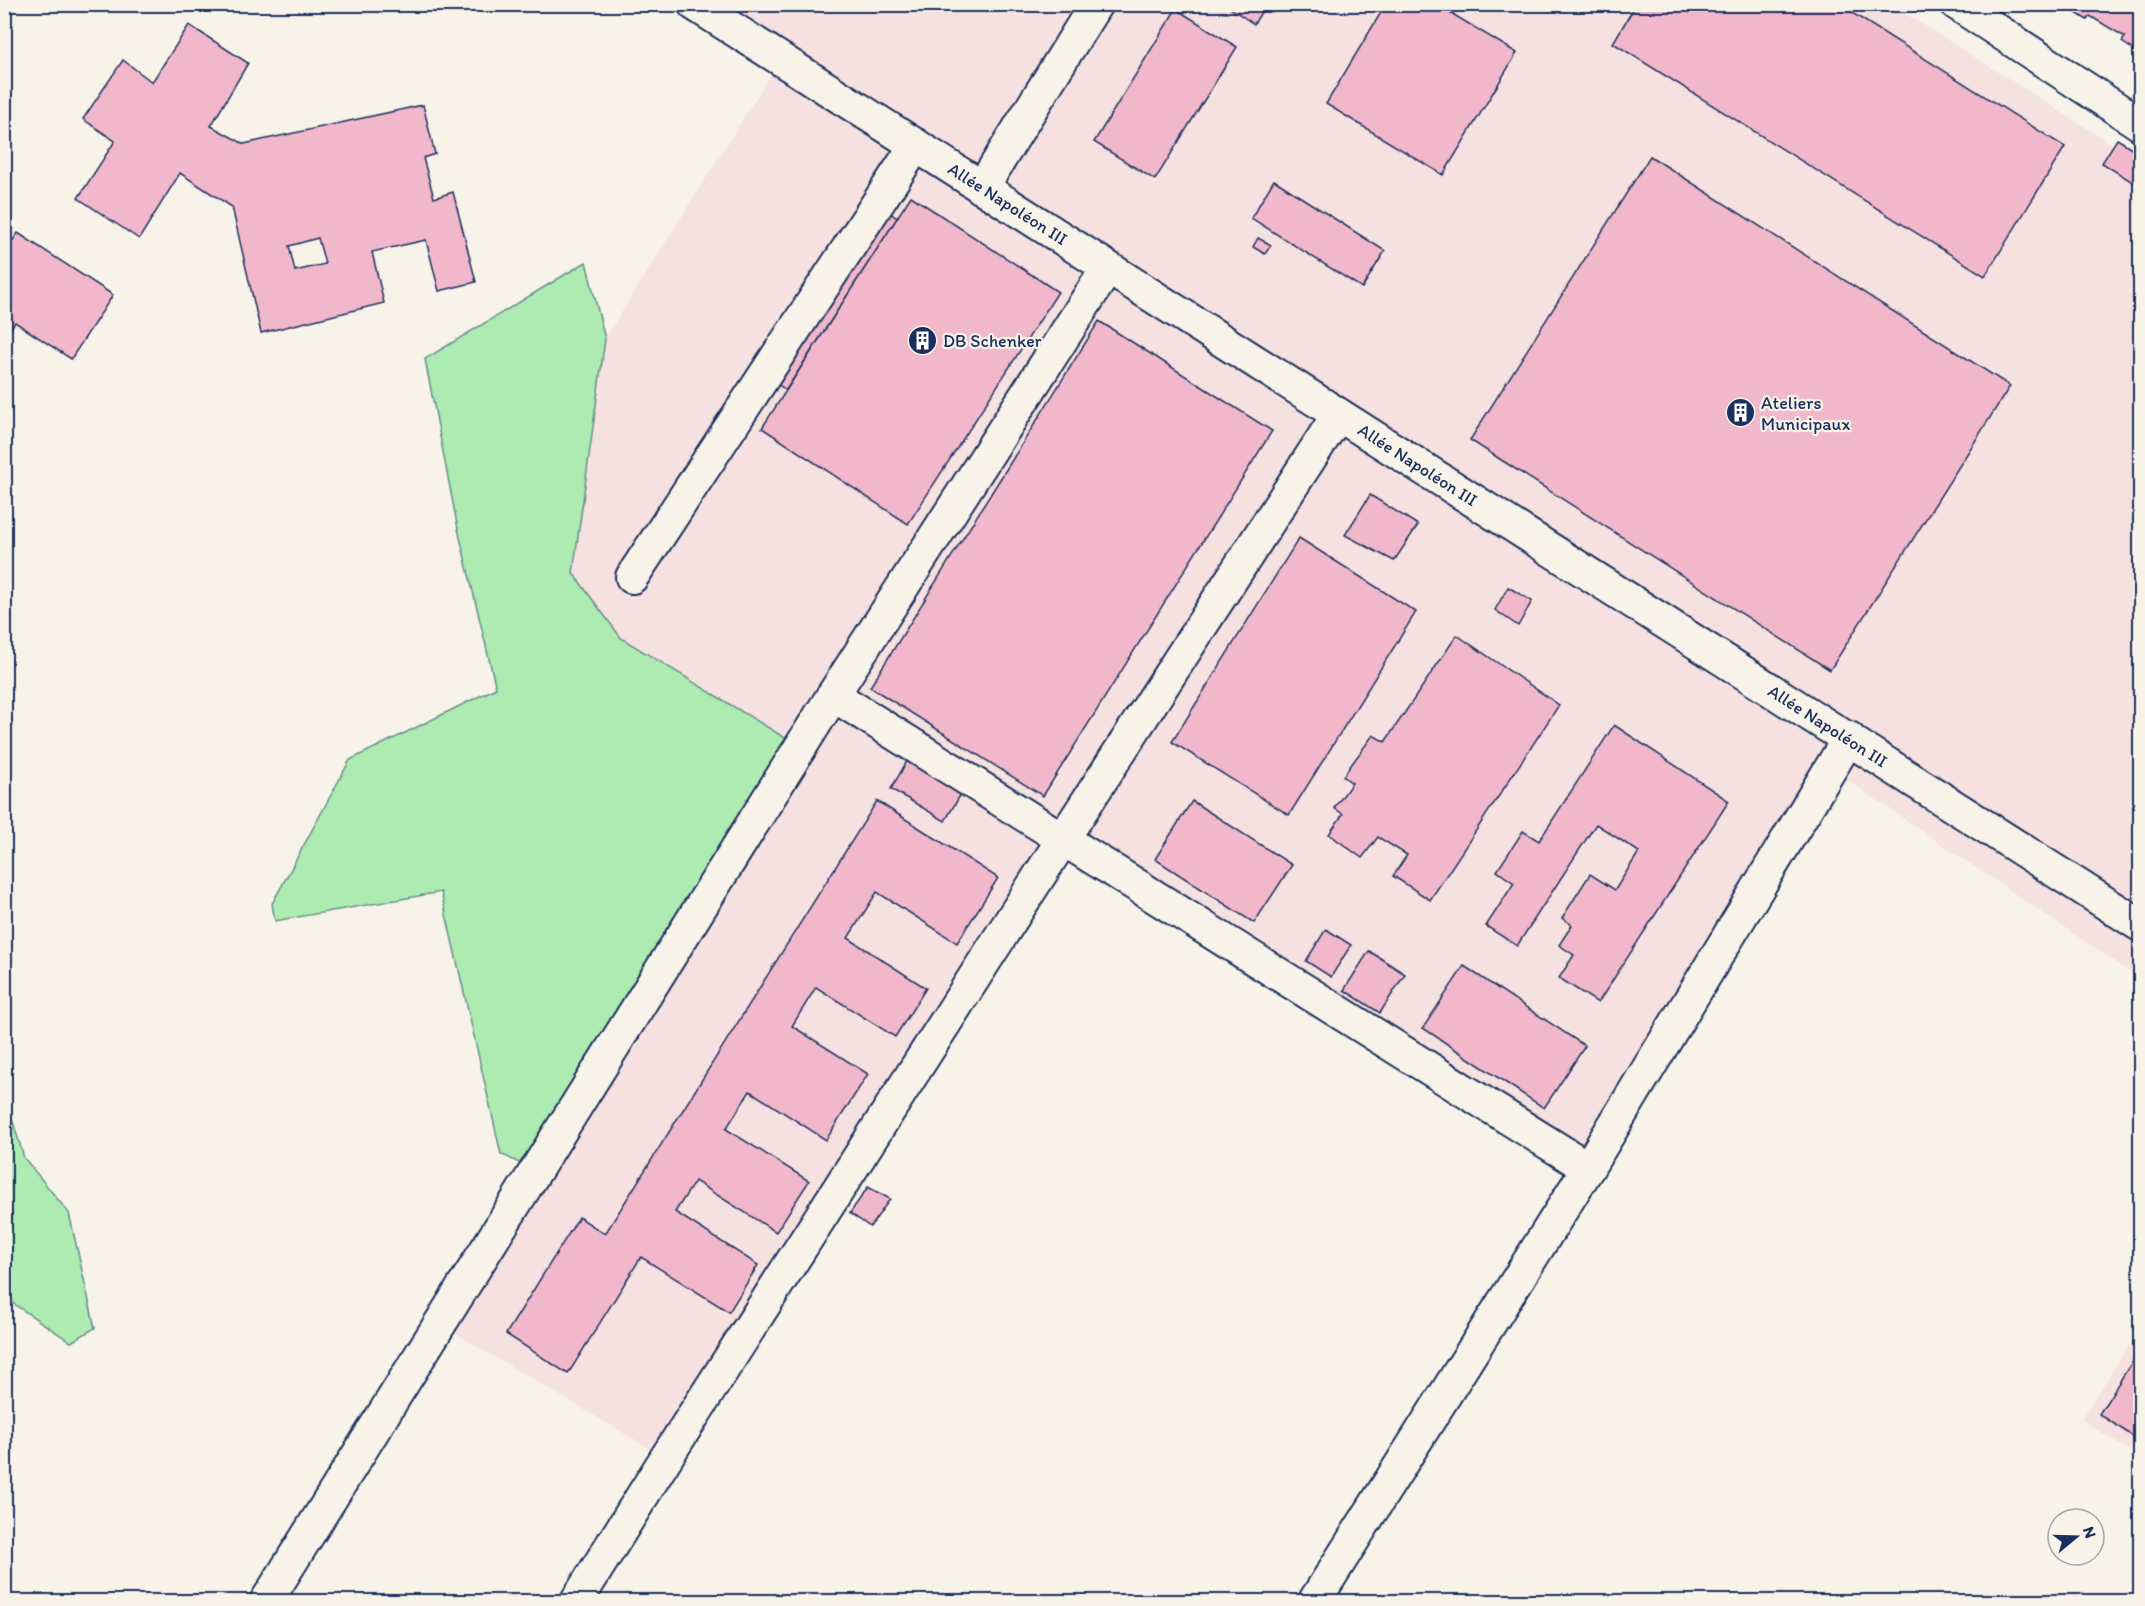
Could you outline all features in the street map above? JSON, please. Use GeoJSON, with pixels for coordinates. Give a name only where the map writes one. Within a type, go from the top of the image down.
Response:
{"type":"FeatureCollection","features":[{"type":"Feature","properties":{"kind":"street","name":"Allée Napoléon III"},"geometry":{"type":"LineString","coordinates":[[694,4],[2140,925]]}},
{"type":"Feature","properties":{"kind":"street"},"geometry":{"type":"LineString","coordinates":[[982,188],[1096,4]]}},
{"type":"Feature","properties":{"kind":"street"},"geometry":{"type":"LineString","coordinates":[[1957,4],[2140,124]]}},
{"type":"Feature","properties":{"kind":"street"},"geometry":{"type":"LineString","coordinates":[[632,577],[916,145]]}},
{"type":"Feature","properties":{"kind":"street"},"geometry":{"type":"LineString","coordinates":[[266,1602],[833,695],[1107,268]]}},
{"type":"Feature","properties":{"kind":"street"},"geometry":{"type":"LineString","coordinates":[[576,1602],[1063,839],[1338,415]]}},
{"type":"Feature","properties":{"kind":"street"},"geometry":{"type":"LineString","coordinates":[[833,695],[1588,1168]]}},
{"type":"Feature","properties":{"kind":"street"},"geometry":{"type":"LineString","coordinates":[[1314,1602],[1588,1168],[1849,738]]}},
{"type":"Feature","properties":{"kind":"shaded area"},"geometry":{"type":"Polygon","coordinates":[[[694,5],[1892,5],[2140,162],[2140,979],[1831,769],[1588,1168],[1063,839],[666,1458],[439,1324],[800,747],[621,638],[572,573],[605,339],[780,60],[694,5]]]}},
{"type":"Feature","properties":{"kind":"shaded area"},"geometry":{"type":"Polygon","coordinates":[[[2140,1023],[2140,1084],[2133,1073],[2135,1035],[2140,1023]]]}},
{"type":"Feature","properties":{"kind":"shaded area"},"geometry":{"type":"Polygon","coordinates":[[[2140,1329],[2140,1458],[2081,1419],[2140,1329]]]}},
{"type":"Feature","properties":{"kind":"green space"},"geometry":{"type":"Polygon","coordinates":[[[586,262],[605,339],[573,573],[621,638],[800,747],[535,1171],[501,1154],[441,892],[275,921],[272,904],[350,760],[496,688],[458,529],[425,359],[586,262]]]}},
{"type":"Feature","properties":{"kind":"green space"},"geometry":{"type":"Polygon","coordinates":[[[4,1092],[24,1158],[69,1213],[95,1328],[71,1342],[5,1298],[4,1092]]]}},
{"type":"Feature","properties":{"kind":"building"},"geometry":{"type":"Polygon","coordinates":[[[1224,4],[1266,4],[1254,24],[1224,4]]]}},
{"type":"Feature","properties":{"kind":"building"},"geometry":{"type":"Polygon","coordinates":[[[1386,4],[1436,4],[1517,53],[1443,175],[1326,104],[1386,4]]]}},
{"type":"Feature","properties":{"kind":"building"},"geometry":{"type":"Polygon","coordinates":[[[1636,4],[1838,4],[2065,147],[1985,276],[1613,43],[1636,4]]]}},
{"type":"Feature","properties":{"kind":"building"},"geometry":{"type":"Polygon","coordinates":[[[2062,4],[2123,4],[2125,6],[2131,4],[2140,11],[2138,18],[2140,20],[2140,47],[2137,52],[2122,42],[2125,37],[2090,16],[2087,20],[2062,4]]]}},
{"type":"Feature","properties":{"kind":"building"},"geometry":{"type":"Polygon","coordinates":[[[1176,9],[1237,47],[1155,180],[1094,142],[1176,9]]]}},
{"type":"Feature","properties":{"kind":"building"},"geometry":{"type":"Polygon","coordinates":[[[189,25],[248,63],[211,126],[244,144],[423,105],[435,154],[423,158],[434,198],[453,192],[476,282],[439,291],[426,240],[372,252],[384,303],[261,333],[232,207],[180,173],[139,239],[78,198],[115,141],[83,119],[123,60],[152,82],[189,25]],[[318,238],[289,246],[295,271],[325,264],[318,238]]]}},
{"type":"Feature","properties":{"kind":"building"},"geometry":{"type":"Polygon","coordinates":[[[2117,139],[2140,153],[2139,186],[2102,163],[2117,139]]]}},
{"type":"Feature","properties":{"kind":"building","name":"Ateliers Municipaux"},"geometry":{"type":"Polygon","coordinates":[[[1650,156],[2010,386],[1830,670],[1470,440],[1650,156]]]}},
{"type":"Feature","properties":{"kind":"building"},"geometry":{"type":"Polygon","coordinates":[[[1274,180],[1385,251],[1362,288],[1251,218],[1274,180]]]}},
{"type":"Feature","properties":{"kind":"building","name":"DB Schenker"},"geometry":{"type":"Polygon","coordinates":[[[911,196],[1058,292],[908,524],[762,428],[911,196]]]}},
{"type":"Feature","properties":{"kind":"building"},"geometry":{"type":"Polygon","coordinates":[[[879,205],[897,218],[786,390],[768,378],[879,205]]]}},
{"type":"Feature","properties":{"kind":"building"},"geometry":{"type":"Polygon","coordinates":[[[18,233],[113,295],[71,359],[15,322],[4,338],[4,253],[18,233]]]}},
{"type":"Feature","properties":{"kind":"building"},"geometry":{"type":"Polygon","coordinates":[[[1258,238],[1271,245],[1265,254],[1253,247],[1258,238]]]}},
{"type":"Feature","properties":{"kind":"building"},"geometry":{"type":"Polygon","coordinates":[[[1099,321],[1272,431],[1043,796],[870,687],[1099,321]]]}},
{"type":"Feature","properties":{"kind":"building"},"geometry":{"type":"Polygon","coordinates":[[[1370,495],[1418,525],[1394,561],[1345,535],[1370,495]]]}},
{"type":"Feature","properties":{"kind":"building"},"geometry":{"type":"Polygon","coordinates":[[[1299,538],[1416,612],[1289,815],[1172,742],[1299,538]]]}},
{"type":"Feature","properties":{"kind":"building"},"geometry":{"type":"Polygon","coordinates":[[[1508,587],[1532,601],[1518,626],[1495,610],[1508,587]]]}},
{"type":"Feature","properties":{"kind":"building"},"geometry":{"type":"Polygon","coordinates":[[[1457,635],[1559,705],[1430,900],[1393,876],[1407,855],[1378,837],[1362,858],[1329,834],[1343,814],[1334,808],[1352,783],[1343,776],[1373,735],[1385,742],[1457,635]]]}},
{"type":"Feature","properties":{"kind":"building"},"geometry":{"type":"Polygon","coordinates":[[[1614,725],[1729,801],[1598,1003],[1559,978],[1574,955],[1559,945],[1572,925],[1562,918],[1590,874],[1615,890],[1639,852],[1596,824],[1517,946],[1486,926],[1514,883],[1497,871],[1523,831],[1539,841],[1614,725]]]}},
{"type":"Feature","properties":{"kind":"building"},"geometry":{"type":"Polygon","coordinates":[[[910,756],[964,789],[945,821],[891,789],[910,756]]]}},
{"type":"Feature","properties":{"kind":"building"},"geometry":{"type":"Polygon","coordinates":[[[877,801],[998,878],[957,943],[877,892],[848,938],[926,988],[895,1037],[816,987],[792,1026],[868,1074],[826,1140],[750,1091],[726,1129],[809,1181],[776,1232],[695,1181],[675,1212],[758,1265],[729,1312],[641,1257],[568,1374],[506,1334],[579,1217],[605,1234],[877,801]]]}},
{"type":"Feature","properties":{"kind":"building"},"geometry":{"type":"Polygon","coordinates":[[[1192,801],[1292,865],[1254,923],[1155,859],[1192,801]]]}},
{"type":"Feature","properties":{"kind":"building"},"geometry":{"type":"Polygon","coordinates":[[[1326,929],[1351,945],[1331,977],[1306,961],[1326,929]]]}},
{"type":"Feature","properties":{"kind":"building"},"geometry":{"type":"Polygon","coordinates":[[[1369,951],[1405,974],[1380,1013],[1344,990],[1369,951]]]}},
{"type":"Feature","properties":{"kind":"building"},"geometry":{"type":"Polygon","coordinates":[[[1464,966],[1585,1046],[1544,1108],[1423,1028],[1464,966]]]}},
{"type":"Feature","properties":{"kind":"building"},"geometry":{"type":"Polygon","coordinates":[[[868,1187],[890,1199],[870,1227],[850,1213],[868,1187]]]}},
{"type":"Feature","properties":{"kind":"building"},"geometry":{"type":"Polygon","coordinates":[[[2140,1349],[2140,1441],[2099,1414],[2140,1349]]]}},
{"type":"Feature","properties":{"kind":"place","name":"DB Schenker"},"geometry":{"type":"Point","coordinates":[922,341]}},
{"type":"Feature","properties":{"kind":"place","name":"Ateliers Municipaux"},"geometry":{"type":"Point","coordinates":[1740,413]}}]}
